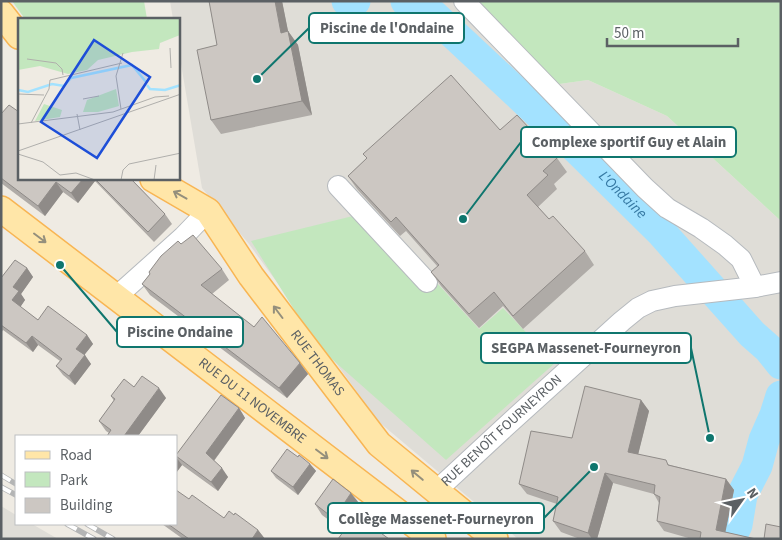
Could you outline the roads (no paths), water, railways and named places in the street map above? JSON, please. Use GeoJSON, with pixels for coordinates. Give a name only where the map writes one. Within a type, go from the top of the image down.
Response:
{"type":"FeatureCollection","features":[{"type":"Feature","properties":{"kind":"main road"},"geometry":{"type":"LineString","coordinates":[[1,13],[18,35]]}},
{"type":"Feature","properties":{"kind":"main road","name":"RUE THOMAS"},"geometry":{"type":"LineString","coordinates":[[154,180],[208,211],[251,276],[379,444],[495,539]]}},
{"type":"Feature","properties":{"kind":"main road","name":"RUE DU 11 NOVEMBRE"},"geometry":{"type":"LineString","coordinates":[[1,209],[433,539]]}},
{"type":"Feature","properties":{"kind":"street"},"geometry":{"type":"LineString","coordinates":[[464,1],[645,188],[667,208],[701,228],[741,259],[746,288]]}},
{"type":"Feature","properties":{"kind":"street"},"geometry":{"type":"LineString","coordinates":[[338,186],[427,282]]}},
{"type":"Feature","properties":{"kind":"street"},"geometry":{"type":"LineString","coordinates":[[116,297],[183,237],[208,211]]}},
{"type":"Feature","properties":{"kind":"street","name":"RUE BENOÎT FOURNEYRON"},"geometry":{"type":"LineString","coordinates":[[436,491],[622,320],[638,308],[652,301],[781,282]]}},
{"type":"Feature","properties":{"kind":"waterway","name":"L'Ondaine"},"geometry":{"type":"LineString","coordinates":[[347,1],[350,3],[355,1]]}},
{"type":"Feature","properties":{"kind":"waterway","name":"L'Ondaine"},"geometry":{"type":"LineString","coordinates":[[406,1],[430,12],[579,151],[661,232],[781,364]]}},
{"type":"Feature","properties":{"kind":"waterway","name":"L'Ondaine"},"geometry":{"type":"LineString","coordinates":[[730,539],[737,525],[742,495],[757,466],[764,440],[781,396]]}},
{"type":"Feature","properties":{"kind":"railway"},"geometry":{"type":"LineString","coordinates":[[1,475],[15,483]]}},
{"type":"Feature","properties":{"kind":"railway"},"geometry":{"type":"LineString","coordinates":[[1,487],[15,494]]}},
{"type":"Feature","properties":{"kind":"railway"},"geometry":{"type":"LineString","coordinates":[[69,525],[94,539]]}},
{"type":"Feature","properties":{"kind":"railway"},"geometry":{"type":"LineString","coordinates":[[89,525],[113,539]]}},
{"type":"Feature","properties":{"kind":"place","name":"Piscine de l'Ondaine"},"geometry":{"type":"Point","coordinates":[257,79]}},
{"type":"Feature","properties":{"kind":"place","name":"Complexe sportif Guy et Alain"},"geometry":{"type":"Point","coordinates":[463,219]}},
{"type":"Feature","properties":{"kind":"place","name":"Piscine Ondaine"},"geometry":{"type":"Point","coordinates":[60,265]}},
{"type":"Feature","properties":{"kind":"place","name":"SEGPA Massenet-Fourneyron"},"geometry":{"type":"Point","coordinates":[710,438]}},
{"type":"Feature","properties":{"kind":"place","name":"Collège Massenet-Fourneyron"},"geometry":{"type":"Point","coordinates":[594,467]}}]}
